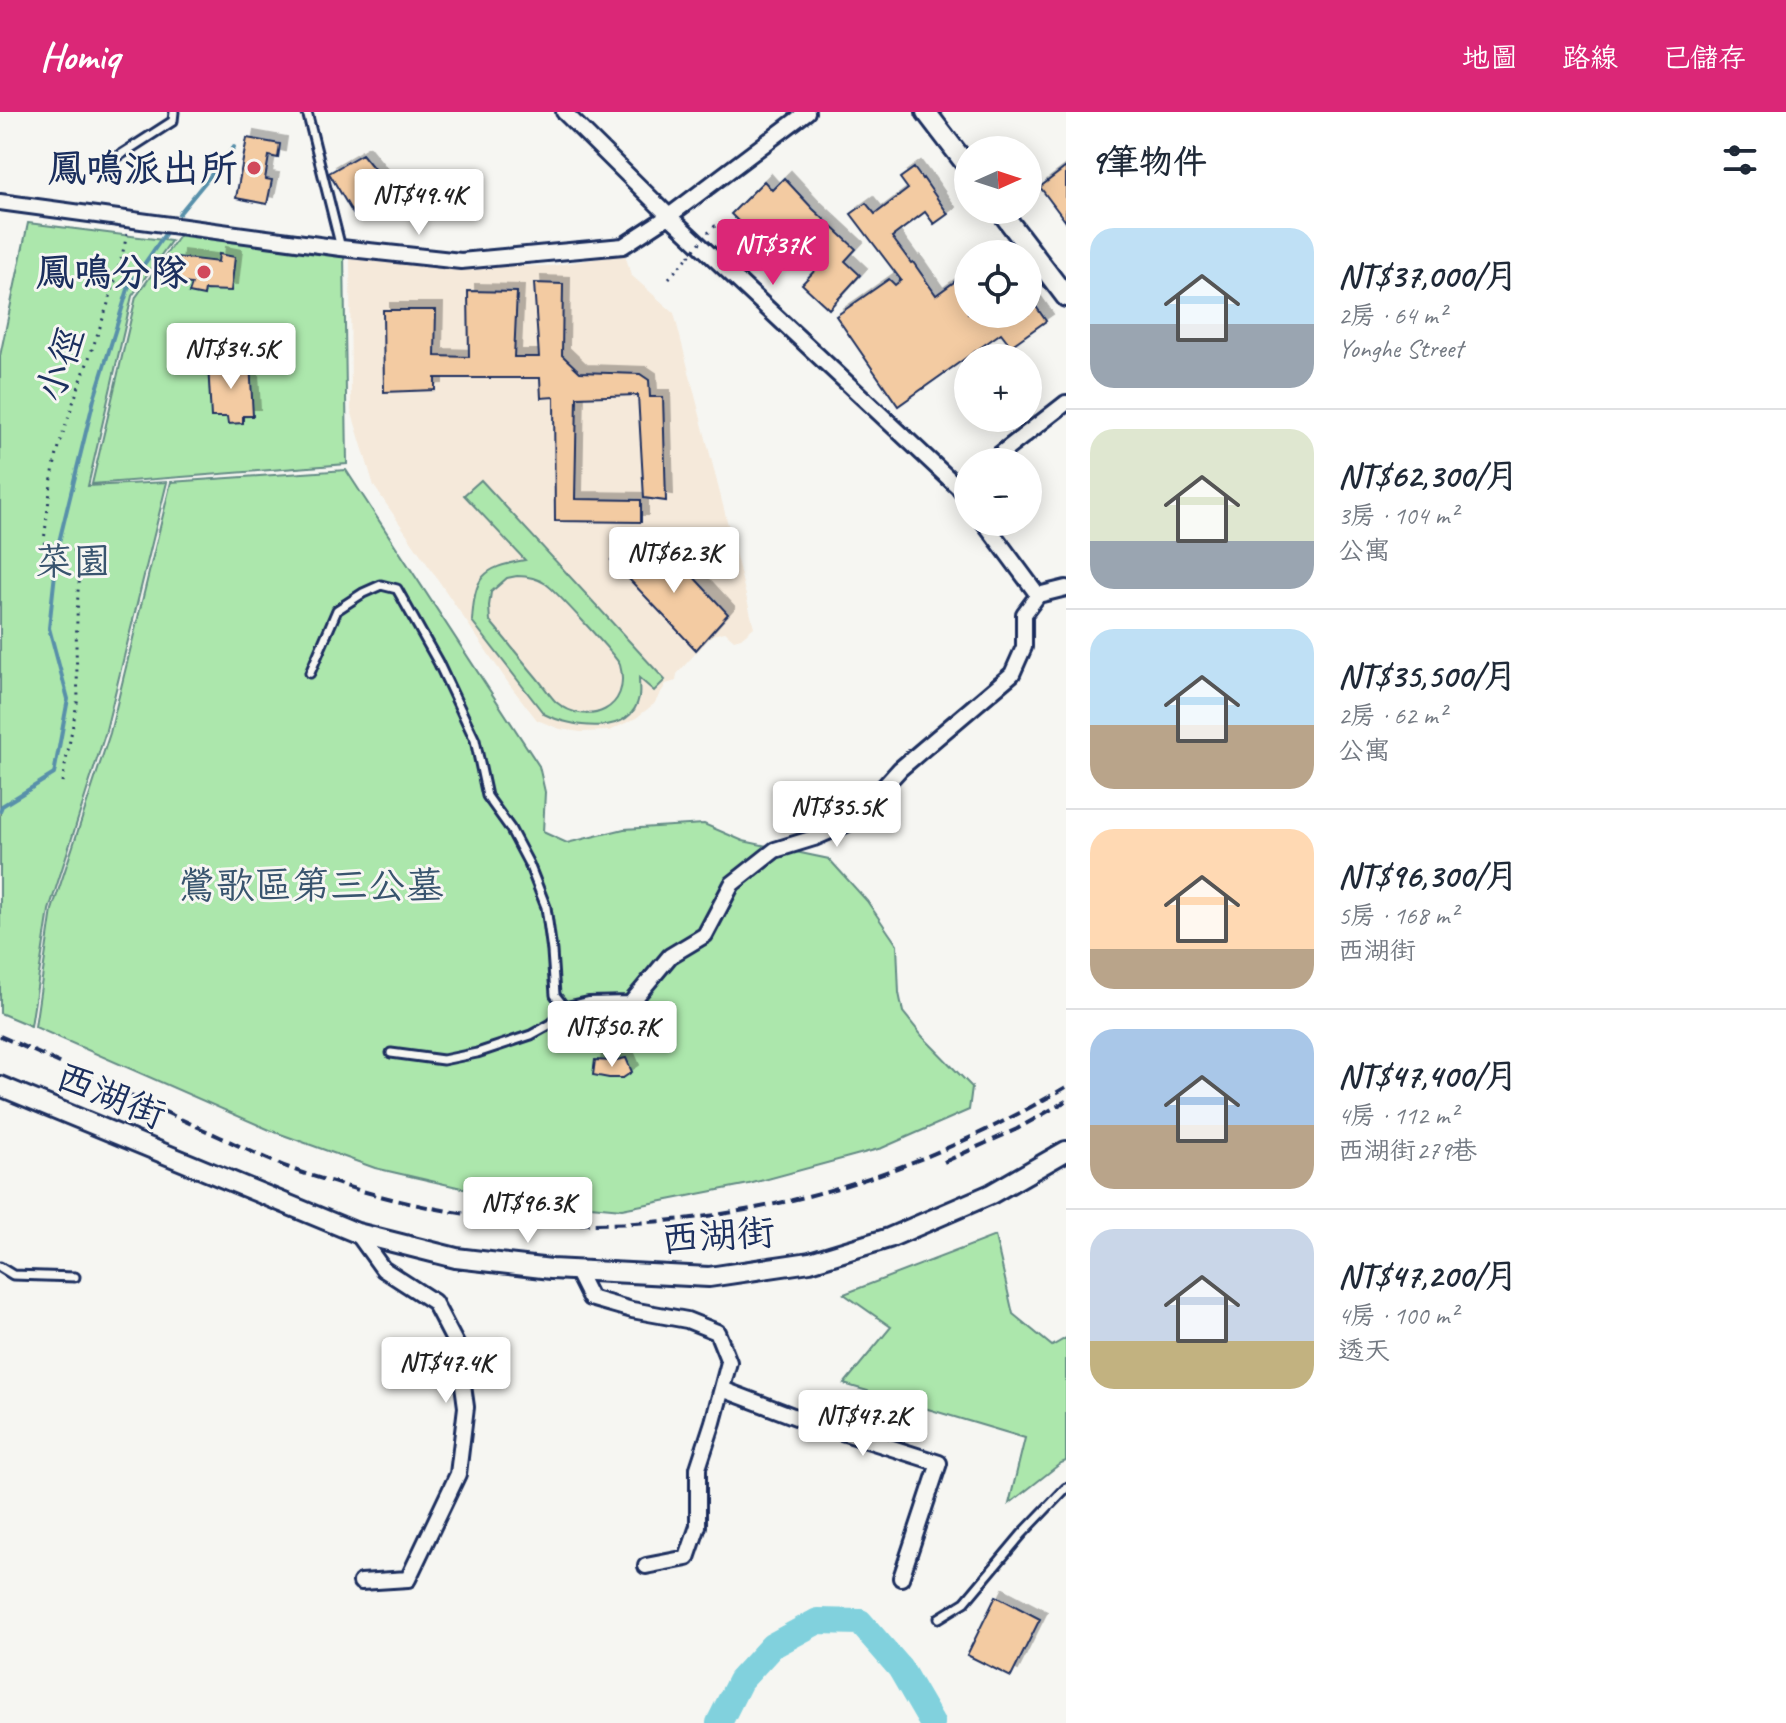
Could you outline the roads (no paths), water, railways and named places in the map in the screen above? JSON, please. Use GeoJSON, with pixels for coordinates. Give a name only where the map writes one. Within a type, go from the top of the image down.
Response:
{"type":"FeatureCollection","features":[{"type":"Feature","properties":{"kind":"street"},"geometry":{"type":"LineString","coordinates":[[564,112],[669,216],[954,475]]}},
{"type":"Feature","properties":{"kind":"street"},"geometry":{"type":"LineString","coordinates":[[0,202],[461,261],[623,246],[669,216],[807,112]]}},
{"type":"Feature","properties":{"kind":"street"},"geometry":{"type":"LineString","coordinates":[[926,112],[954,149]]}},
{"type":"Feature","properties":{"kind":"street"},"geometry":{"type":"LineString","coordinates":[[1011,224],[1066,297]]}},
{"type":"Feature","properties":{"kind":"street"},"geometry":{"type":"LineString","coordinates":[[1008,448],[1066,403]]}},
{"type":"Feature","properties":{"kind":"street"},"geometry":{"type":"LineString","coordinates":[[994,536],[1038,595]]}},
{"type":"Feature","properties":{"kind":"street"},"geometry":{"type":"LineString","coordinates":[[567,1010],[589,1005],[630,1004],[670,956],[705,935],[732,884],[775,850],[853,821],[900,769],[1012,674],[1024,647],[1024,614],[1038,595],[1066,588]]}},
{"type":"Feature","properties":{"kind":"street","name":"西湖街"},"geometry":{"type":"LineString","coordinates":[[0,1086],[357,1233],[456,1258],[551,1269],[709,1277],[810,1262],[889,1238],[991,1194],[1066,1151]]}},
{"type":"Feature","properties":{"kind":"street"},"geometry":{"type":"LineString","coordinates":[[357,1233],[383,1269],[434,1302],[458,1348],[466,1407],[458,1474],[408,1579],[361,1582]]}},
{"type":"Feature","properties":{"kind":"street"},"geometry":{"type":"LineString","coordinates":[[576,1270],[590,1298],[632,1310],[687,1320],[717,1332],[729,1362],[698,1468],[698,1526],[687,1558],[646,1566]]}},
{"type":"Feature","properties":{"kind":"street"},"geometry":{"type":"LineString","coordinates":[[722,1389],[801,1419],[939,1463],[901,1578]]}},
{"type":"Feature","properties":{"kind":"lane"},"geometry":{"type":"LineString","coordinates":[[117,157],[173,121],[174,112]]}},
{"type":"Feature","properties":{"kind":"lane"},"geometry":{"type":"LineString","coordinates":[[306,112],[341,248]]}},
{"type":"Feature","properties":{"kind":"lane"},"geometry":{"type":"LineString","coordinates":[[310,673],[337,610],[381,585],[397,589],[438,662],[475,740],[487,796],[510,828],[546,907],[555,995],[567,1010],[531,1035],[477,1053],[443,1060],[391,1053]]}},
{"type":"Feature","properties":{"kind":"lane"},"geometry":{"type":"LineString","coordinates":[[0,1267],[13,1275],[75,1277]]}},
{"type":"Feature","properties":{"kind":"lane"},"geometry":{"type":"LineString","coordinates":[[939,1618],[965,1602],[1022,1534],[1066,1488]]}},
{"type":"Feature","properties":{"kind":"waterway"},"geometry":{"type":"LineString","coordinates":[[179,214],[234,147]]}},
{"type":"Feature","properties":{"kind":"waterway"},"geometry":{"type":"LineString","coordinates":[[0,811],[2,806],[54,774],[68,699],[49,628],[58,546],[94,399],[129,286],[165,234]]}},
{"type":"Feature","properties":{"kind":"waterway"},"geometry":{"type":"LineString","coordinates":[[719,1723],[740,1681],[772,1646],[818,1621],[860,1622],[900,1668],[932,1723]]}},
{"type":"Feature","properties":{"kind":"railway"},"geometry":{"type":"LineString","coordinates":[[0,1036],[298,1171],[433,1208],[527,1221],[620,1224],[713,1215],[804,1197],[893,1170],[980,1133],[1066,1087]]}},
{"type":"Feature","properties":{"kind":"railway"},"geometry":{"type":"LineString","coordinates":[[944,1162],[1017,1129],[1066,1101]]}},
{"type":"Feature","properties":{"kind":"place","name":"鳳鳴派出所"},"geometry":{"type":"Point","coordinates":[254,168]}},
{"type":"Feature","properties":{"kind":"place","name":"鳳鳴分隊"},"geometry":{"type":"Point","coordinates":[204,272]}},
{"type":"Feature","properties":{"kind":"park label","name":"菜園"},"geometry":{"type":"Point","coordinates":[73,561]}},
{"type":"Feature","properties":{"kind":"park label","name":"鶯歌區第三公墓"},"geometry":{"type":"Point","coordinates":[311,885]}}]}
